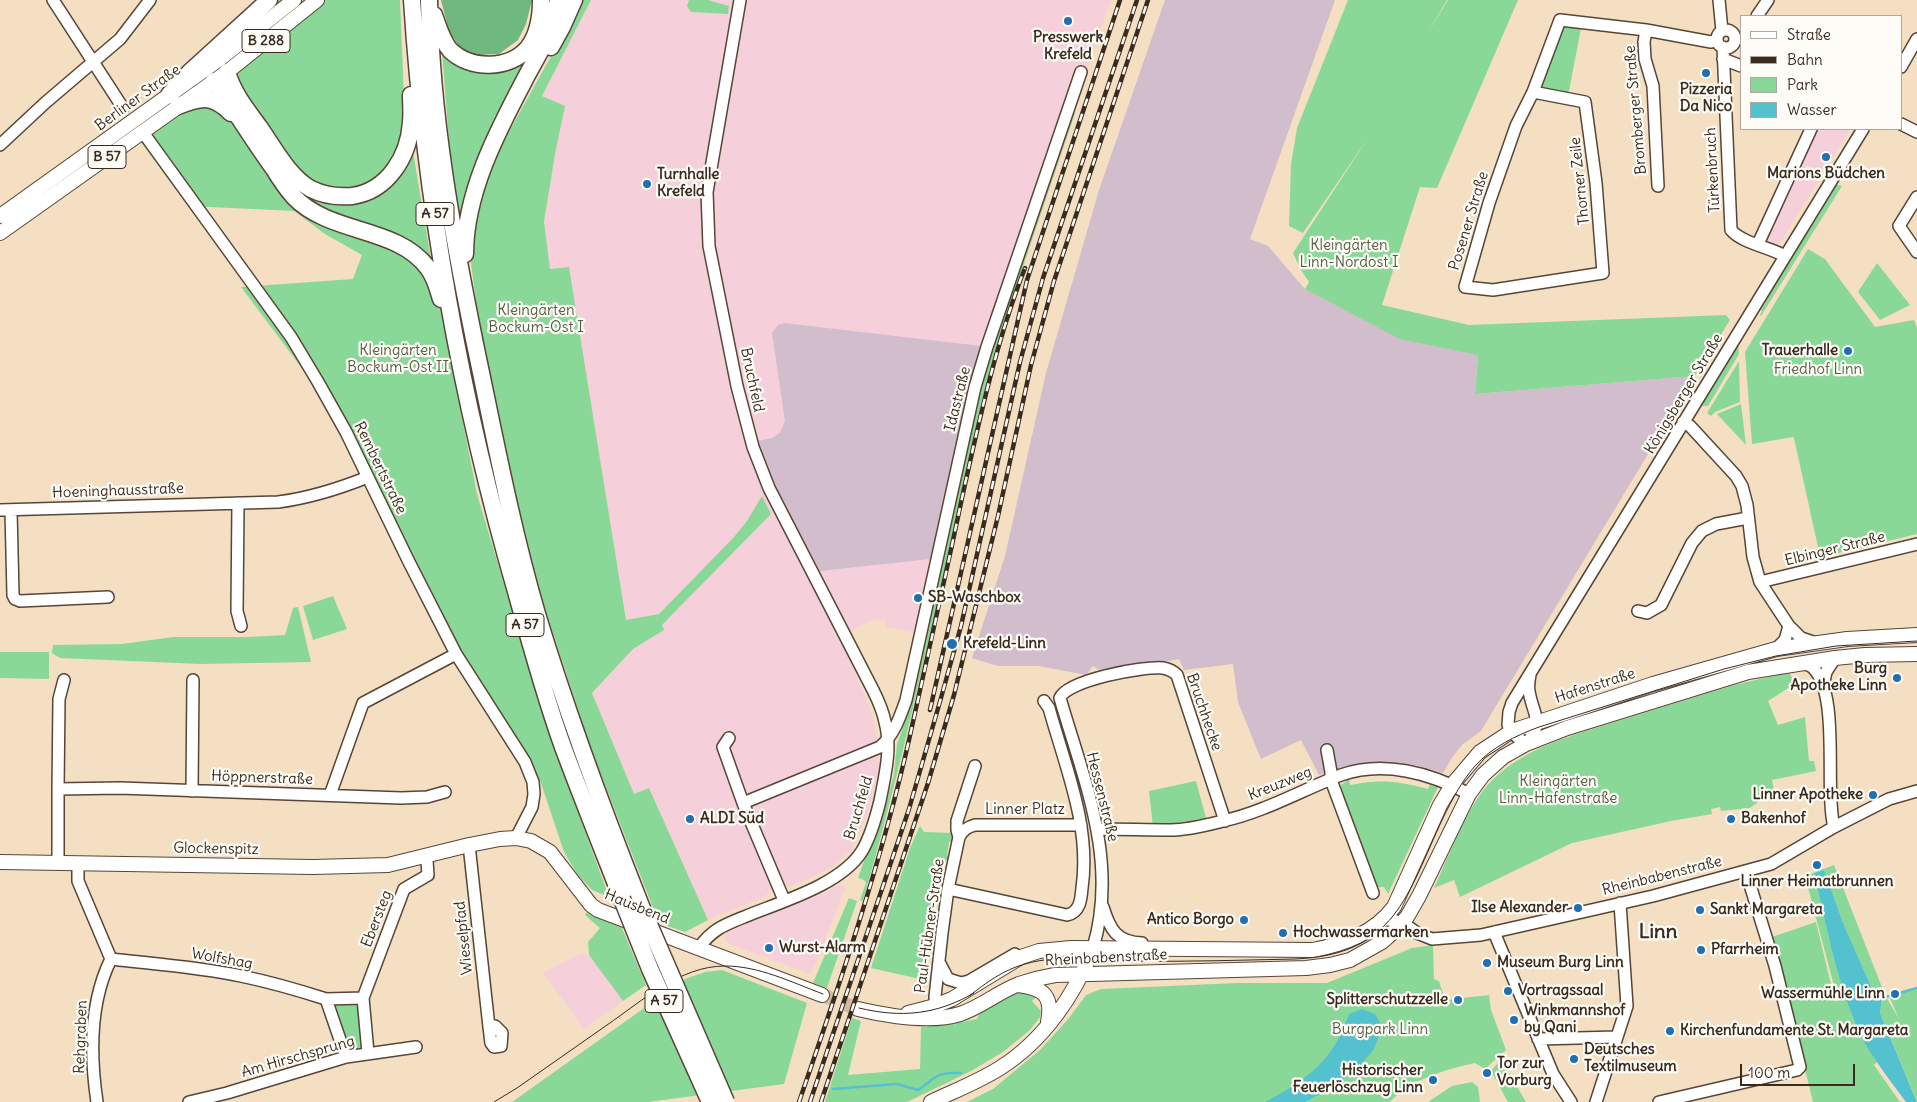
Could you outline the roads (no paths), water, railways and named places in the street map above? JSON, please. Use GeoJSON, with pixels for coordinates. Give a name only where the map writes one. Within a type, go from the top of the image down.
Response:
{"type":"FeatureCollection","features":[{"type":"Feature","properties":{"kind":"highway"},"geometry":{"type":"LineString","coordinates":[[173,101],[190,72],[269,0]]}},
{"type":"Feature","properties":{"kind":"highway","name":"A 57"},"geometry":{"type":"LineString","coordinates":[[412,0],[416,58],[436,219],[461,368],[500,538],[563,746],[650,969],[710,1102]]}},
{"type":"Feature","properties":{"kind":"highway","name":"A 57"},"geometry":{"type":"LineString","coordinates":[[429,0],[433,66],[444,174],[465,297],[504,485],[537,612],[576,733],[641,906],[726,1102]]}},
{"type":"Feature","properties":{"kind":"highway"},"geometry":{"type":"LineString","coordinates":[[433,0],[434,13],[442,36],[450,50],[465,60],[481,65],[497,65],[515,58],[528,48],[537,32],[542,0]]}},
{"type":"Feature","properties":{"kind":"highway"},"geometry":{"type":"LineString","coordinates":[[465,297],[465,238],[472,200],[485,161],[549,33],[558,0]]}},
{"type":"Feature","properties":{"kind":"highway"},"geometry":{"type":"LineString","coordinates":[[503,126],[562,27],[574,0]]}},
{"type":"Feature","properties":{"kind":"highway"},"geometry":{"type":"LineString","coordinates":[[216,71],[233,90],[297,178],[311,188],[326,194],[360,195],[378,188],[394,172],[404,154],[411,123],[411,97],[416,58]]}},
{"type":"Feature","properties":{"kind":"highway"},"geometry":{"type":"LineString","coordinates":[[216,71],[238,119],[293,196],[316,214],[330,221],[394,242],[411,252],[428,268],[441,299],[449,341],[461,368]]}},
{"type":"Feature","properties":{"kind":"highway"},"geometry":{"type":"LineString","coordinates":[[173,101],[210,99],[221,103],[238,119]]}},
{"type":"Feature","properties":{"kind":"main road","name":"Berliner Straße"},"geometry":{"type":"LineString","coordinates":[[216,71],[294,0]]}},
{"type":"Feature","properties":{"kind":"main road","name":"Berliner Straße"},"geometry":{"type":"LineString","coordinates":[[0,216],[173,101],[317,0]]}},
{"type":"Feature","properties":{"kind":"main road","name":"Berliner Straße"},"geometry":{"type":"LineString","coordinates":[[0,233],[142,131],[173,101]]}},
{"type":"Feature","properties":{"kind":"main road","name":"Hafenstraße"},"geometry":{"type":"LineString","coordinates":[[1384,920],[1394,907],[1440,805],[1452,785],[1480,752],[1512,732],[1708,668],[1776,649],[1846,638],[1917,635]]}},
{"type":"Feature","properties":{"kind":"main road","name":"Hafenstraße"},"geometry":{"type":"LineString","coordinates":[[1402,922],[1419,896],[1469,794],[1483,775],[1503,757],[1526,744],[1567,728],[1748,672],[1835,658],[1865,655],[1917,654]]}},
{"type":"Feature","properties":{"kind":"main road","name":"Hausbend"},"geometry":{"type":"LineString","coordinates":[[428,857],[469,845],[500,839],[516,838],[531,841],[550,852],[590,906],[822,996]]}},
{"type":"Feature","properties":{"kind":"main road","name":"Glockenspitz"},"geometry":{"type":"LineString","coordinates":[[0,862],[313,867],[388,865],[428,857]]}},
{"type":"Feature","properties":{"kind":"main road","name":"Rheinbabenstraße"},"geometry":{"type":"LineString","coordinates":[[858,1010],[884,1014],[961,1014],[1018,985],[1088,961],[1167,949],[1313,950],[1358,936],[1384,920]]}},
{"type":"Feature","properties":{"kind":"main road","name":"Rheinbabenstraße"},"geometry":{"type":"LineString","coordinates":[[936,1013],[952,999],[1021,957],[1036,952],[1053,949],[1088,961],[1323,966],[1350,960],[1369,950],[1382,942],[1402,922]]}},
{"type":"Feature","properties":{"kind":"main road"},"geometry":{"type":"LineString","coordinates":[[930,1102],[1005,1065],[1026,1049],[1047,1026],[1088,961]]}},
{"type":"Feature","properties":{"kind":"main road"},"geometry":{"type":"LineString","coordinates":[[1018,985],[1034,988],[1042,992],[1048,999],[1051,1008],[1047,1026]]}},
{"type":"Feature","properties":{"kind":"street"},"geometry":{"type":"LineString","coordinates":[[54,0],[123,108]]}},
{"type":"Feature","properties":{"kind":"street"},"geometry":{"type":"LineString","coordinates":[[0,145],[120,39],[150,0]]}},
{"type":"Feature","properties":{"kind":"street","name":"Bruchfeld"},"geometry":{"type":"LineString","coordinates":[[699,948],[706,937],[723,926],[832,878],[847,868],[862,850],[869,836],[887,765],[888,740],[885,722],[865,672],[761,471],[748,432],[733,370],[709,246],[707,192],[740,0]]}},
{"type":"Feature","properties":{"kind":"street","name":"Türkenbruch"},"geometry":{"type":"LineString","coordinates":[[1719,0],[1731,230],[1739,238],[1785,256]]}},
{"type":"Feature","properties":{"kind":"street"},"geometry":{"type":"LineString","coordinates":[[1758,15],[1768,0]]}},
{"type":"Feature","properties":{"kind":"street","name":"Bromberger Straße"},"geometry":{"type":"LineString","coordinates":[[1533,92],[1560,20],[1646,30],[1721,44]]}},
{"type":"Feature","properties":{"kind":"street","name":"Bromberger Straße"},"geometry":{"type":"LineString","coordinates":[[1646,30],[1644,42],[1645,59],[1653,86],[1658,186]]}},
{"type":"Feature","properties":{"kind":"street"},"geometry":{"type":"LineString","coordinates":[[1737,34],[1728,30],[1721,44],[1740,65]]}},
{"type":"Feature","properties":{"kind":"street"},"geometry":{"type":"LineString","coordinates":[[1902,64],[1917,39]]}},
{"type":"Feature","properties":{"kind":"street","name":"Idastraße"},"geometry":{"type":"LineString","coordinates":[[888,740],[906,700],[926,603],[982,363],[1081,72]]}},
{"type":"Feature","properties":{"kind":"street","name":"Thorner Zeile"},"geometry":{"type":"LineString","coordinates":[[1533,92],[1585,102],[1596,182],[1603,274]]}},
{"type":"Feature","properties":{"kind":"street","name":"Posener Straße"},"geometry":{"type":"LineString","coordinates":[[1533,92],[1516,126],[1489,203],[1465,287],[1493,290],[1603,274]]}},
{"type":"Feature","properties":{"kind":"street"},"geometry":{"type":"LineString","coordinates":[[1902,124],[1917,132]]}},
{"type":"Feature","properties":{"kind":"street"},"geometry":{"type":"LineString","coordinates":[[1758,244],[1811,130]]}},
{"type":"Feature","properties":{"kind":"street","name":"Königsberger Straße"},"geometry":{"type":"LineString","coordinates":[[1512,732],[1508,724],[1512,703],[1862,130]]}},
{"type":"Feature","properties":{"kind":"street","name":"Rembertstraße"},"geometry":{"type":"LineString","coordinates":[[142,131],[291,337],[332,404],[456,654],[525,762],[534,794],[532,807],[516,838]]}},
{"type":"Feature","properties":{"kind":"street"},"geometry":{"type":"LineString","coordinates":[[1917,197],[1899,226],[1917,252]]}},
{"type":"Feature","properties":{"kind":"street"},"geometry":{"type":"LineString","coordinates":[[1684,422],[1690,426],[1736,476],[1742,486],[1760,582],[1789,626],[1801,638],[1816,642]]}},
{"type":"Feature","properties":{"kind":"street","name":"Hoeninghausstraße"},"geometry":{"type":"LineString","coordinates":[[6,510],[238,503],[301,499],[344,487],[368,477]]}},
{"type":"Feature","properties":{"kind":"street"},"geometry":{"type":"LineString","coordinates":[[238,503],[237,610],[241,626]]}},
{"type":"Feature","properties":{"kind":"street"},"geometry":{"type":"LineString","coordinates":[[6,510],[13,595],[15,599],[20,601],[108,598]]}},
{"type":"Feature","properties":{"kind":"street"},"geometry":{"type":"LineString","coordinates":[[1638,611],[1647,613],[1661,605],[1692,543],[1702,531],[1716,524],[1748,518]]}},
{"type":"Feature","properties":{"kind":"street","name":"Elbinger Straße"},"geometry":{"type":"LineString","coordinates":[[1760,582],[1917,544]]}},
{"type":"Feature","properties":{"kind":"street"},"geometry":{"type":"LineString","coordinates":[[1776,649],[1785,640],[1789,626]]}},
{"type":"Feature","properties":{"kind":"street","name":"Höppnerstraße"},"geometry":{"type":"LineString","coordinates":[[330,795],[363,703],[456,654]]}},
{"type":"Feature","properties":{"kind":"street"},"geometry":{"type":"LineString","coordinates":[[1834,827],[1830,813],[1829,724],[1823,686],[1826,672],[1835,658]]}},
{"type":"Feature","properties":{"kind":"street"},"geometry":{"type":"LineString","coordinates":[[1801,662],[1811,666],[1823,686]]}},
{"type":"Feature","properties":{"kind":"street","name":"Bruchhecke"},"geometry":{"type":"LineString","coordinates":[[1060,698],[1062,694],[1071,688],[1116,674],[1156,668],[1172,671],[1176,675],[1225,821]]}},
{"type":"Feature","properties":{"kind":"street"},"geometry":{"type":"LineString","coordinates":[[1512,732],[1526,744],[1538,722],[1529,690],[1530,675]]}},
{"type":"Feature","properties":{"kind":"street"},"geometry":{"type":"LineString","coordinates":[[58,863],[59,699],[64,680]]}},
{"type":"Feature","properties":{"kind":"street","name":"Höppnerstraße"},"geometry":{"type":"LineString","coordinates":[[192,790],[193,680]]}},
{"type":"Feature","properties":{"kind":"street","name":"Hessenstraße"},"geometry":{"type":"LineString","coordinates":[[1060,698],[1098,829],[1102,866],[1102,904],[1088,961]]}},
{"type":"Feature","properties":{"kind":"street","name":"Linner Platz"},"geometry":{"type":"LineString","coordinates":[[948,889],[1067,915],[1073,914],[1077,910],[1080,901],[1084,865],[1081,825],[1051,717],[1044,701]]}},
{"type":"Feature","properties":{"kind":"street"},"geometry":{"type":"LineString","coordinates":[[729,738],[723,746],[743,803],[784,900]]}},
{"type":"Feature","properties":{"kind":"street","name":"Bruchfeld"},"geometry":{"type":"LineString","coordinates":[[743,803],[880,747],[888,740]]}},
{"type":"Feature","properties":{"kind":"street"},"geometry":{"type":"LineString","coordinates":[[1327,750],[1331,780],[1373,893]]}},
{"type":"Feature","properties":{"kind":"street","name":"Linner Platz"},"geometry":{"type":"LineString","coordinates":[[959,837],[956,830],[957,821],[974,766]]}},
{"type":"Feature","properties":{"kind":"street","name":"Kreuzweg"},"geometry":{"type":"LineString","coordinates":[[1098,829],[1172,830],[1225,821],[1350,773],[1374,769],[1402,770],[1425,775],[1452,785],[1469,794]]}},
{"type":"Feature","properties":{"kind":"street","name":"Höppnerstraße"},"geometry":{"type":"LineString","coordinates":[[58,789],[192,790],[427,797],[445,792]]}},
{"type":"Feature","properties":{"kind":"street","name":"Rheinbabenstraße"},"geometry":{"type":"LineString","coordinates":[[1384,920],[1402,922],[1417,933],[1432,939],[1481,935],[1746,872],[1771,864],[1834,827],[1889,799],[1917,791]]}},
{"type":"Feature","properties":{"kind":"street","name":"Linner Platz"},"geometry":{"type":"LineString","coordinates":[[959,837],[967,827],[975,825],[1081,825]]}},
{"type":"Feature","properties":{"kind":"street","name":"Paul-Hübner-Straße"},"geometry":{"type":"LineString","coordinates":[[936,1013],[938,961],[948,889],[959,837]]}},
{"type":"Feature","properties":{"kind":"street","name":"Wieselpfad"},"geometry":{"type":"LineString","coordinates":[[469,845],[489,1027]]}},
{"type":"Feature","properties":{"kind":"street","name":"Ebersteg"},"geometry":{"type":"LineString","coordinates":[[363,998],[404,889],[428,876],[428,857]]}},
{"type":"Feature","properties":{"kind":"street"},"geometry":{"type":"LineString","coordinates":[[78,863],[78,881],[111,959]]}},
{"type":"Feature","properties":{"kind":"street"},"geometry":{"type":"LineString","coordinates":[[1659,1102],[1796,1070],[1800,1067],[1776,966],[1746,872]]}},
{"type":"Feature","properties":{"kind":"street"},"geometry":{"type":"LineString","coordinates":[[1596,1102],[1627,1006],[1620,902]]}},
{"type":"Feature","properties":{"kind":"street","name":"Hessenstraße"},"geometry":{"type":"LineString","coordinates":[[1102,904],[1110,925],[1119,937],[1130,942],[1158,943],[1167,949]]}},
{"type":"Feature","properties":{"kind":"street"},"geometry":{"type":"LineString","coordinates":[[1494,932],[1553,1074],[1571,1102]]}},
{"type":"Feature","properties":{"kind":"street"},"geometry":{"type":"LineString","coordinates":[[938,961],[948,979],[961,983],[1018,952],[1028,950],[1036,952]]}},
{"type":"Feature","properties":{"kind":"street","name":"Rheinbabenstraße"},"geometry":{"type":"LineString","coordinates":[[1088,961],[1100,953],[1222,954],[1247,950]]}},
{"type":"Feature","properties":{"kind":"street","name":"Wolfshag"},"geometry":{"type":"LineString","coordinates":[[111,959],[194,968],[240,976],[326,999],[363,998]]}},
{"type":"Feature","properties":{"kind":"street","name":"Rehgraben"},"geometry":{"type":"LineString","coordinates":[[97,1102],[92,1043],[97,993],[111,959]]}},
{"type":"Feature","properties":{"kind":"street"},"geometry":{"type":"LineString","coordinates":[[976,1007],[1010,980],[1028,974],[1088,961]]}},
{"type":"Feature","properties":{"kind":"street"},"geometry":{"type":"LineString","coordinates":[[363,998],[368,1053]]}},
{"type":"Feature","properties":{"kind":"street"},"geometry":{"type":"LineString","coordinates":[[326,999],[346,1057]]}},
{"type":"Feature","properties":{"kind":"street"},"geometry":{"type":"LineString","coordinates":[[1538,1039],[1617,1037]]}},
{"type":"Feature","properties":{"kind":"street","name":"Am Hirschsprung"},"geometry":{"type":"LineString","coordinates":[[189,1102],[227,1093],[346,1057],[416,1047]]}},
{"type":"Feature","properties":{"kind":"water"},"geometry":{"type":"Polygon","coordinates":[[[1824,870],[1844,925],[1874,993],[1882,998],[1880,1013],[1917,1102],[1906,1102],[1870,1051],[1853,1018],[1826,928],[1814,873],[1824,870]]]}},
{"type":"Feature","properties":{"kind":"water"},"geometry":{"type":"Polygon","coordinates":[[[1362,1009],[1375,1014],[1380,1022],[1380,1033],[1374,1049],[1358,1068],[1333,1087],[1305,1102],[1265,1102],[1306,1077],[1317,1067],[1335,1044],[1349,1014],[1362,1009]]]}},
{"type":"Feature","properties":{"kind":"waterway"},"geometry":{"type":"LineString","coordinates":[[1882,998],[1917,988]]}},
{"type":"Feature","properties":{"kind":"waterway"},"geometry":{"type":"LineString","coordinates":[[833,1089],[897,1084],[918,1090],[933,1079],[946,1073],[961,1073]]}},
{"type":"Feature","properties":{"kind":"tunnel"},"geometry":{"type":"LineString","coordinates":[[822,995],[858,1009]]}},
{"type":"Feature","properties":{"kind":"tram line"},"geometry":{"type":"LineString","coordinates":[[969,996],[1002,973],[1025,964],[1051,959],[1079,958],[1135,961],[1295,959],[1329,955],[1355,946],[1376,933],[1393,916],[1419,872],[1443,818],[1461,785],[1482,759],[1504,743],[1539,727],[1724,669],[1776,656],[1836,646],[1917,641]]}},
{"type":"Feature","properties":{"kind":"tram line"},"geometry":{"type":"LineString","coordinates":[[494,1102],[517,1088],[662,986],[692,972],[725,966],[750,969],[823,994]]}},
{"type":"Feature","properties":{"kind":"tram line"},"geometry":{"type":"LineString","coordinates":[[859,1008],[889,1013],[918,1012],[946,1006],[974,993]]}},
{"type":"Feature","properties":{"kind":"railway"},"geometry":{"type":"LineString","coordinates":[[930,710],[1027,280],[1120,0]]}},
{"type":"Feature","properties":{"kind":"railway"},"geometry":{"type":"LineString","coordinates":[[810,1102],[909,809],[961,626],[1020,362],[1043,278],[1137,0]]}},
{"type":"Feature","properties":{"kind":"railway"},"geometry":{"type":"LineString","coordinates":[[821,1102],[928,783],[954,695],[998,516],[1031,365],[1054,281],[1148,0]]}},
{"type":"Feature","properties":{"kind":"railway"},"geometry":{"type":"LineString","coordinates":[[799,1102],[844,968],[886,832],[909,740],[982,411],[1005,324],[1025,268]]}},
{"type":"Feature","properties":{"kind":"place","name":"Presswerk Krefeld"},"geometry":{"type":"Point","coordinates":[1068,21]}},
{"type":"Feature","properties":{"kind":"place","name":"Pizzeria Da Nico"},"geometry":{"type":"Point","coordinates":[1706,73]}},
{"type":"Feature","properties":{"kind":"place","name":"Marions Büdchen"},"geometry":{"type":"Point","coordinates":[1826,157]}},
{"type":"Feature","properties":{"kind":"place","name":"Turnhalle Krefeld"},"geometry":{"type":"Point","coordinates":[647,184]}},
{"type":"Feature","properties":{"kind":"place","name":"Trauerhalle"},"geometry":{"type":"Point","coordinates":[1848,351]}},
{"type":"Feature","properties":{"kind":"place","name":"SB-Waschbox"},"geometry":{"type":"Point","coordinates":[918,598]}},
{"type":"Feature","properties":{"kind":"place","name":"Krefeld-Linn"},"geometry":{"type":"Point","coordinates":[952,644]}},
{"type":"Feature","properties":{"kind":"place","name":"Burg Apotheke Linn"},"geometry":{"type":"Point","coordinates":[1897,678]}},
{"type":"Feature","properties":{"kind":"place","name":"Linner Apotheke"},"geometry":{"type":"Point","coordinates":[1873,795]}},
{"type":"Feature","properties":{"kind":"place","name":"ALDI Süd"},"geometry":{"type":"Point","coordinates":[690,819]}},
{"type":"Feature","properties":{"kind":"place","name":"Bakenhof"},"geometry":{"type":"Point","coordinates":[1731,819]}},
{"type":"Feature","properties":{"kind":"place","name":"Linner Heimatbrunnen"},"geometry":{"type":"Point","coordinates":[1817,865]}},
{"type":"Feature","properties":{"kind":"place","name":"Ilse Alexander"},"geometry":{"type":"Point","coordinates":[1578,908]}},
{"type":"Feature","properties":{"kind":"place","name":"Sankt Margareta"},"geometry":{"type":"Point","coordinates":[1700,910]}},
{"type":"Feature","properties":{"kind":"place","name":"Antico Borgo"},"geometry":{"type":"Point","coordinates":[1244,920]}},
{"type":"Feature","properties":{"kind":"place","name":"Hochwassermarken"},"geometry":{"type":"Point","coordinates":[1283,933]}},
{"type":"Feature","properties":{"kind":"place","name":"Wurst-Alarm"},"geometry":{"type":"Point","coordinates":[769,948]}},
{"type":"Feature","properties":{"kind":"place","name":"Pfarrheim"},"geometry":{"type":"Point","coordinates":[1701,950]}},
{"type":"Feature","properties":{"kind":"place","name":"Museum Burg Linn"},"geometry":{"type":"Point","coordinates":[1487,963]}},
{"type":"Feature","properties":{"kind":"place","name":"Vortragssaal"},"geometry":{"type":"Point","coordinates":[1508,991]}},
{"type":"Feature","properties":{"kind":"place","name":"Wassermühle Linn"},"geometry":{"type":"Point","coordinates":[1895,994]}},
{"type":"Feature","properties":{"kind":"place","name":"Splitterschutzzelle"},"geometry":{"type":"Point","coordinates":[1458,1000]}},
{"type":"Feature","properties":{"kind":"place","name":"Winkmannshof by Qani"},"geometry":{"type":"Point","coordinates":[1514,1020]}},
{"type":"Feature","properties":{"kind":"place","name":"Kirchenfundamente St. Margareta"},"geometry":{"type":"Point","coordinates":[1670,1031]}},
{"type":"Feature","properties":{"kind":"place","name":"Deutsches Textilmuseum"},"geometry":{"type":"Point","coordinates":[1574,1059]}},
{"type":"Feature","properties":{"kind":"place","name":"Tor zur Vorburg"},"geometry":{"type":"Point","coordinates":[1487,1073]}},
{"type":"Feature","properties":{"kind":"place","name":"Historischer Feuerlöschzug Linn"},"geometry":{"type":"Point","coordinates":[1433,1080]}},
{"type":"Feature","properties":{"kind":"district","name":"Linn"},"geometry":{"type":"Point","coordinates":[1658,932]}},
{"type":"Feature","properties":{"kind":"park label","name":"Kleingärten Linn-Nordost I"},"geometry":{"type":"Point","coordinates":[1349,254]}},
{"type":"Feature","properties":{"kind":"park label","name":"Kleingärten Bockum-Ost I"},"geometry":{"type":"Point","coordinates":[536,320]}},
{"type":"Feature","properties":{"kind":"park label","name":"Kleingärten Bockum-Ost II"},"geometry":{"type":"Point","coordinates":[398,360]}},
{"type":"Feature","properties":{"kind":"park label","name":"Friedhof Linn"},"geometry":{"type":"Point","coordinates":[1818,370]}},
{"type":"Feature","properties":{"kind":"park label","name":"Kleingärten Linn-Hafenstraße"},"geometry":{"type":"Point","coordinates":[1558,790]}},
{"type":"Feature","properties":{"kind":"park label","name":"Burgpark Linn"},"geometry":{"type":"Point","coordinates":[1380,1030]}}]}
